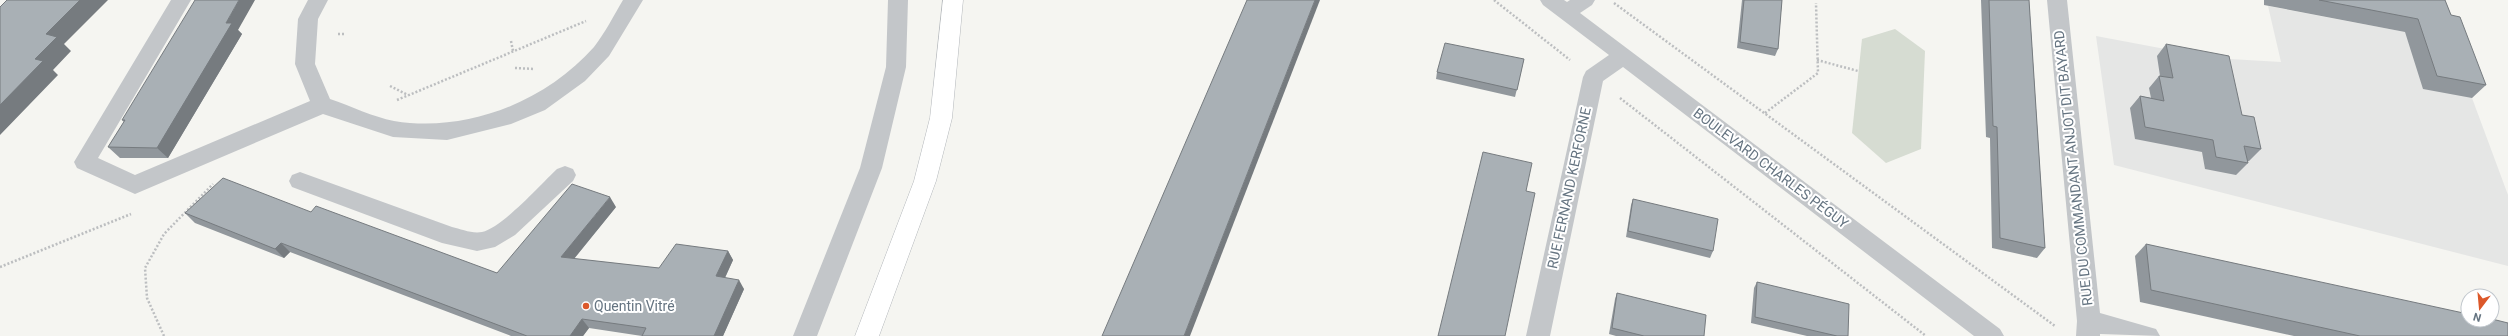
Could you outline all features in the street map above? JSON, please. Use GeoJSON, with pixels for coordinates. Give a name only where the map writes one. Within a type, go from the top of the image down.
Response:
{"type":"FeatureCollection","features":[{"type":"Feature","properties":{"kind":"main road"},"geometry":{"type":"LineString","coordinates":[[867,336],[920,194],[941,118],[953,0]]}},
{"type":"Feature","properties":{"kind":"street"},"geometry":{"type":"LineString","coordinates":[[181,0],[85,162],[135,185],[322,105],[359,116],[393,129],[447,132],[503,118],[537,104],[578,75],[602,51],[633,1]]}},
{"type":"Feature","properties":{"kind":"street"},"geometry":{"type":"LineString","coordinates":[[318,0],[308,19],[305,64],[322,105]]}},
{"type":"Feature","properties":{"kind":"street"},"geometry":{"type":"LineString","coordinates":[[805,336],[871,168],[896,67],[898,0]]}},
{"type":"Feature","properties":{"kind":"street"},"geometry":{"type":"LineString","coordinates":[[1558,6],[1585,0]]}},
{"type":"Feature","properties":{"kind":"street","name":"RUE DU COMMANDANT ANJOT DIT BAYARD"},"geometry":{"type":"LineString","coordinates":[[2056,0],[2089,329]]}},
{"type":"Feature","properties":{"kind":"street","name":"BOULEVARD CHARLES PÉGUY"},"geometry":{"type":"LineString","coordinates":[[1558,6],[1992,336]]}},
{"type":"Feature","properties":{"kind":"street"},"geometry":{"type":"LineString","coordinates":[[1592,77],[1623,56]]}},
{"type":"Feature","properties":{"kind":"street","name":"RUE FERNAND KERFORNE"},"geometry":{"type":"LineString","coordinates":[[1538,336],[1592,77]]}},
{"type":"Feature","properties":{"kind":"street"},"geometry":{"type":"LineString","coordinates":[[300,180],[450,236],[473,242],[486,240],[506,229],[565,175]]}},
{"type":"Feature","properties":{"kind":"street"},"geometry":{"type":"LineString","coordinates":[[2089,329],[2148,336]]}},
{"type":"Feature","properties":{"kind":"path"},"geometry":{"type":"LineString","coordinates":[[1494,0],[1926,336]]}},
{"type":"Feature","properties":{"kind":"path"},"geometry":{"type":"LineString","coordinates":[[1611,0],[2056,327]]}},
{"type":"Feature","properties":{"kind":"path"},"geometry":{"type":"LineString","coordinates":[[359,116],[633,1]]}},
{"type":"Feature","properties":{"kind":"path"},"geometry":{"type":"LineString","coordinates":[[1765,113],[1818,73],[1816,3]]}},
{"type":"Feature","properties":{"kind":"path"},"geometry":{"type":"LineString","coordinates":[[510,41],[513,51]]}},
{"type":"Feature","properties":{"kind":"path"},"geometry":{"type":"LineString","coordinates":[[1817,60],[1858,71]]}},
{"type":"Feature","properties":{"kind":"path"},"geometry":{"type":"LineString","coordinates":[[390,86],[409,95]]}},
{"type":"Feature","properties":{"kind":"path"},"geometry":{"type":"LineString","coordinates":[[164,336],[147,298],[145,268],[164,234],[215,183]]}},
{"type":"Feature","properties":{"kind":"shaded area"},"geometry":{"type":"Polygon","coordinates":[[[2268,6],[2405,32],[2407,37],[2452,44],[2508,195],[2508,266],[2114,165],[2096,36],[2213,58],[2281,62],[2268,6]]]}},
{"type":"Feature","properties":{"kind":"shaded area"},"geometry":{"type":"Polygon","coordinates":[[[1895,29],[1925,51],[1921,149],[1886,163],[1852,133],[1862,39],[1895,29]]]}},
{"type":"Feature","properties":{"kind":"building"},"geometry":{"type":"Polygon","coordinates":[[[7,0],[80,0],[46,34],[57,37],[35,59],[43,61],[0,105],[0,7],[7,0]]]}},
{"type":"Feature","properties":{"kind":"building"},"geometry":{"type":"Polygon","coordinates":[[[195,0],[239,0],[226,23],[232,23],[157,148],[108,147],[125,120],[122,120],[195,0]]]}},
{"type":"Feature","properties":{"kind":"building"},"geometry":{"type":"Polygon","coordinates":[[[1247,0],[1315,0],[1184,336],[1102,336],[1247,0]]]}},
{"type":"Feature","properties":{"kind":"building"},"geometry":{"type":"Polygon","coordinates":[[[1744,0],[1782,0],[1778,49],[1740,42],[1744,0]]]}},
{"type":"Feature","properties":{"kind":"building"},"geometry":{"type":"Polygon","coordinates":[[[1989,0],[2029,0],[2045,248],[2000,238],[1997,127],[1993,126],[1989,0]]]}},
{"type":"Feature","properties":{"kind":"building"},"geometry":{"type":"Polygon","coordinates":[[[2319,0],[2445,0],[2451,15],[2460,17],[2486,85],[2437,76],[2418,19],[2319,0]]]}},
{"type":"Feature","properties":{"kind":"building"},"geometry":{"type":"Polygon","coordinates":[[[1445,43],[1524,59],[1517,90],[1437,72],[1445,43]]]}},
{"type":"Feature","properties":{"kind":"building"},"geometry":{"type":"Polygon","coordinates":[[[2166,44],[2229,56],[2242,115],[2254,117],[2261,149],[2244,146],[2248,163],[2216,157],[2213,140],[2145,127],[2140,96],[2164,101],[2159,76],[2173,78],[2166,44]]]}},
{"type":"Feature","properties":{"kind":"building"},"geometry":{"type":"Polygon","coordinates":[[[1483,152],[1532,163],[1526,191],[1535,193],[1505,336],[1438,336],[1483,152]]]}},
{"type":"Feature","properties":{"kind":"building"},"geometry":{"type":"Polygon","coordinates":[[[223,178],[311,212],[316,206],[497,273],[572,184],[610,197],[561,257],[659,268],[676,244],[728,251],[716,276],[739,280],[714,336],[642,336],[646,328],[582,319],[570,336],[527,336],[281,243],[275,249],[185,213],[223,178]]]}},
{"type":"Feature","properties":{"kind":"building"},"geometry":{"type":"Polygon","coordinates":[[[1633,199],[1718,219],[1713,251],[1628,231],[1633,199]]]}},
{"type":"Feature","properties":{"kind":"building"},"geometry":{"type":"Polygon","coordinates":[[[2146,244],[2460,312],[2460,328],[2500,328],[2500,321],[2508,323],[2508,336],[2360,336],[2151,290],[2146,244]]]}},
{"type":"Feature","properties":{"kind":"building"},"geometry":{"type":"Polygon","coordinates":[[[1757,282],[1849,304],[1848,336],[1837,336],[1755,317],[1757,282]]]}},
{"type":"Feature","properties":{"kind":"building"},"geometry":{"type":"Polygon","coordinates":[[[1617,293],[1706,315],[1704,336],[1644,336],[1612,328],[1617,293]]]}},
{"type":"Feature","properties":{"kind":"place","name":"Quentin Vitré"},"geometry":{"type":"Point","coordinates":[586,306]}}]}
